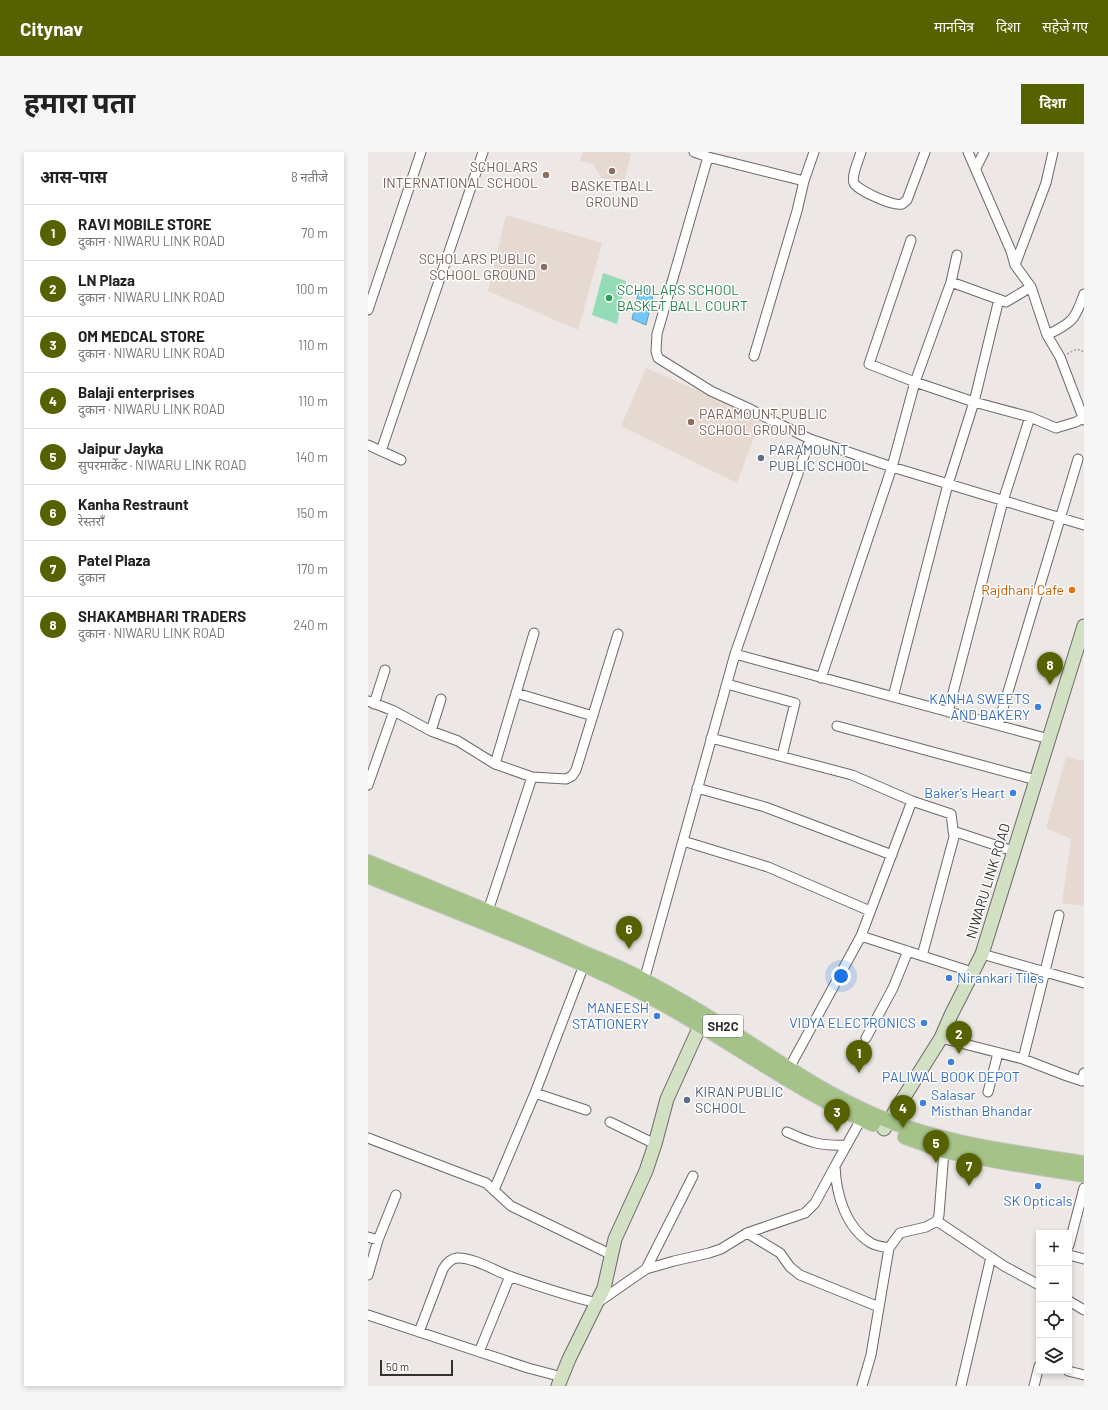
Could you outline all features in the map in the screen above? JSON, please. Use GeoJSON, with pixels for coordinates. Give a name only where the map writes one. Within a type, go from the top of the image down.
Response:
{"type":"FeatureCollection","features":[{"type":"Feature","properties":{"kind":"main road","name":"SH2C"},"geometry":{"type":"LineString","coordinates":[[368,862],[410,887],[584,965],[642,986]]}},
{"type":"Feature","properties":{"kind":"main road","name":"SH2C"},"geometry":{"type":"LineString","coordinates":[[368,876],[488,911],[519,924],[642,986],[703,1021],[787,1073],[840,1110],[864,1115],[944,1151],[1084,1175]]}},
{"type":"Feature","properties":{"kind":"main road","name":"SH2C"},"geometry":{"type":"LineString","coordinates":[[886,1125],[1011,1153],[1084,1163]]}},
{"type":"Feature","properties":{"kind":"street"},"geometry":{"type":"LineString","coordinates":[[368,310],[421,152]]}},
{"type":"Feature","properties":{"kind":"street"},"geometry":{"type":"LineString","coordinates":[[381,451],[484,152]]}},
{"type":"Feature","properties":{"kind":"street"},"geometry":{"type":"LineString","coordinates":[[694,152],[708,157],[804,181]]}},
{"type":"Feature","properties":{"kind":"street"},"geometry":{"type":"LineString","coordinates":[[754,356],[797,211],[804,181],[814,152]]}},
{"type":"Feature","properties":{"kind":"street"},"geometry":{"type":"LineString","coordinates":[[861,152],[853,178],[854,184],[860,189],[890,204],[902,204],[907,200],[925,152]]}},
{"type":"Feature","properties":{"kind":"street"},"geometry":{"type":"LineString","coordinates":[[911,240],[869,364],[915,382],[974,402],[1030,417],[1056,428],[1084,419],[1060,357],[1047,335],[1031,287],[1014,265],[1012,251],[968,152]]}},
{"type":"Feature","properties":{"kind":"street"},"geometry":{"type":"LineString","coordinates":[[976,168],[984,152]]}},
{"type":"Feature","properties":{"kind":"street"},"geometry":{"type":"LineString","coordinates":[[1014,265],[1046,183],[1053,152]]}},
{"type":"Feature","properties":{"kind":"street"},"geometry":{"type":"LineString","coordinates":[[708,157],[657,334],[656,351],[658,358],[711,391],[810,438],[892,467],[1084,525]]}},
{"type":"Feature","properties":{"kind":"street"},"geometry":{"type":"LineString","coordinates":[[821,678],[892,467],[915,382],[950,282],[957,255]]}},
{"type":"Feature","properties":{"kind":"street"},"geometry":{"type":"LineString","coordinates":[[950,282],[1006,302],[1031,287]]}},
{"type":"Feature","properties":{"kind":"street"},"geometry":{"type":"LineString","coordinates":[[1047,335],[1065,326],[1072,320],[1077,314],[1084,294]]}},
{"type":"Feature","properties":{"kind":"street"},"geometry":{"type":"LineString","coordinates":[[893,697],[948,484],[974,402],[999,299]]}},
{"type":"Feature","properties":{"kind":"street"},"geometry":{"type":"LineString","coordinates":[[948,712],[1003,501],[1030,417]]}},
{"type":"Feature","properties":{"kind":"street"},"geometry":{"type":"LineString","coordinates":[[642,986],[735,654],[810,438]]}},
{"type":"Feature","properties":{"kind":"street"},"geometry":{"type":"LineString","coordinates":[[368,445],[401,460]]}},
{"type":"Feature","properties":{"kind":"street"},"geometry":{"type":"LineString","coordinates":[[998,725],[1078,459]]}},
{"type":"Feature","properties":{"kind":"street","name":"NIWARU LINK ROAD"},"geometry":{"type":"LineString","coordinates":[[886,1125],[941,1038],[950,1015],[982,954],[1049,739],[1080,649],[1084,626]]}},
{"type":"Feature","properties":{"kind":"street"},"geometry":{"type":"LineString","coordinates":[[495,764],[534,633]]}},
{"type":"Feature","properties":{"kind":"street"},"geometry":{"type":"LineString","coordinates":[[385,670],[371,703],[394,711],[431,731],[458,741],[495,764],[532,776],[566,779],[572,776],[576,770],[618,634]]}},
{"type":"Feature","properties":{"kind":"street"},"geometry":{"type":"LineString","coordinates":[[735,654],[1049,739]]}},
{"type":"Feature","properties":{"kind":"street"},"geometry":{"type":"LineString","coordinates":[[727,684],[795,703],[782,756]]}},
{"type":"Feature","properties":{"kind":"street"},"geometry":{"type":"LineString","coordinates":[[516,693],[593,716]]}},
{"type":"Feature","properties":{"kind":"street"},"geometry":{"type":"LineString","coordinates":[[431,731],[441,699]]}},
{"type":"Feature","properties":{"kind":"street"},"geometry":{"type":"LineString","coordinates":[[368,785],[394,711]]}},
{"type":"Feature","properties":{"kind":"street"},"geometry":{"type":"LineString","coordinates":[[837,726],[1036,780]]}},
{"type":"Feature","properties":{"kind":"street"},"geometry":{"type":"LineString","coordinates":[[711,738],[852,775],[912,801],[951,814],[954,837],[922,956]]}},
{"type":"Feature","properties":{"kind":"street"},"geometry":{"type":"LineString","coordinates":[[488,911],[532,776]]}},
{"type":"Feature","properties":{"kind":"street"},"geometry":{"type":"LineString","coordinates":[[698,788],[765,807],[892,855]]}},
{"type":"Feature","properties":{"kind":"street"},"geometry":{"type":"LineString","coordinates":[[787,1073],[861,936],[912,801]]}},
{"type":"Feature","properties":{"kind":"street"},"geometry":{"type":"LineString","coordinates":[[953,831],[1013,852]]}},
{"type":"Feature","properties":{"kind":"street"},"geometry":{"type":"LineString","coordinates":[[683,841],[768,867],[870,911]]}},
{"type":"Feature","properties":{"kind":"street"},"geometry":{"type":"LineString","coordinates":[[1023,1059],[1059,915]]}},
{"type":"Feature","properties":{"kind":"street"},"geometry":{"type":"LineString","coordinates":[[861,936],[972,972]]}},
{"type":"Feature","properties":{"kind":"street"},"geometry":{"type":"LineString","coordinates":[[866,1038],[893,988],[908,951]]}},
{"type":"Feature","properties":{"kind":"street"},"geometry":{"type":"LineString","coordinates":[[982,954],[1084,983]]}},
{"type":"Feature","properties":{"kind":"street"},"geometry":{"type":"LineString","coordinates":[[494,1190],[535,1093],[584,965]]}},
{"type":"Feature","properties":{"kind":"street"},"geometry":{"type":"LineString","coordinates":[[368,1315],[560,1381],[604,1288],[615,1239],[646,1171],[656,1144],[667,1099],[703,1021]]}},
{"type":"Feature","properties":{"kind":"street"},"geometry":{"type":"LineString","coordinates":[[941,1038],[1023,1059],[1082,1081],[1084,1073]]}},
{"type":"Feature","properties":{"kind":"street"},"geometry":{"type":"LineString","coordinates":[[988,1092],[998,1053]]}},
{"type":"Feature","properties":{"kind":"street"},"geometry":{"type":"LineString","coordinates":[[535,1093],[586,1110]]}},
{"type":"Feature","properties":{"kind":"street"},"geometry":{"type":"LineString","coordinates":[[419,1332],[447,1262],[455,1258],[467,1259],[510,1276],[597,1303],[646,1269],[721,1249],[747,1232],[805,1213],[815,1203],[864,1115]]}},
{"type":"Feature","properties":{"kind":"street"},"geometry":{"type":"LineString","coordinates":[[610,1122],[656,1144]]}},
{"type":"Feature","properties":{"kind":"street"},"geometry":{"type":"LineString","coordinates":[[787,1132],[818,1145],[846,1145]]}},
{"type":"Feature","properties":{"kind":"street"},"geometry":{"type":"LineString","coordinates":[[368,1138],[469,1176],[486,1184],[511,1206],[612,1255]]}},
{"type":"Feature","properties":{"kind":"street"},"geometry":{"type":"LineString","coordinates":[[862,1386],[871,1355],[889,1248],[900,1233],[926,1227],[937,1222],[939,1215],[944,1151]]}},
{"type":"Feature","properties":{"kind":"street"},"geometry":{"type":"LineString","coordinates":[[835,1166],[838,1191],[847,1218],[872,1244],[889,1248]]}},
{"type":"Feature","properties":{"kind":"street"},"geometry":{"type":"LineString","coordinates":[[646,1269],[693,1176]]}},
{"type":"Feature","properties":{"kind":"street"},"geometry":{"type":"LineString","coordinates":[[1072,1234],[1084,1188]]}},
{"type":"Feature","properties":{"kind":"street"},"geometry":{"type":"LineString","coordinates":[[368,1275],[378,1240],[396,1195]]}},
{"type":"Feature","properties":{"kind":"street"},"geometry":{"type":"LineString","coordinates":[[937,1222],[1036,1283]]}},
{"type":"Feature","properties":{"kind":"street"},"geometry":{"type":"LineString","coordinates":[[747,1232],[780,1253],[790,1267],[800,1275],[879,1307]]}},
{"type":"Feature","properties":{"kind":"street"},"geometry":{"type":"LineString","coordinates":[[368,1237],[378,1240]]}},
{"type":"Feature","properties":{"kind":"street"},"geometry":{"type":"LineString","coordinates":[[961,1386],[991,1256]]}},
{"type":"Feature","properties":{"kind":"street"},"geometry":{"type":"LineString","coordinates":[[1072,1256],[1084,1259]]}},
{"type":"Feature","properties":{"kind":"street"},"geometry":{"type":"LineString","coordinates":[[479,1352],[510,1276]]}},
{"type":"Feature","properties":{"kind":"street"},"geometry":{"type":"LineString","coordinates":[[1071,1302],[1084,1310]]}},
{"type":"Feature","properties":{"kind":"street"},"geometry":{"type":"LineString","coordinates":[[1072,1372],[1084,1375]]}},
{"type":"Feature","properties":{"kind":"street"},"geometry":{"type":"LineString","coordinates":[[1034,1386],[1037,1374]]}},
{"type":"Feature","properties":{"kind":"path"},"geometry":{"type":"LineString","coordinates":[[1060,357],[1077,349],[1084,352]]}},
{"type":"Feature","properties":{"kind":"shaded area","name":"BASKETBALL GROUND"},"geometry":{"type":"Polygon","coordinates":[[[583,152],[626,152],[631,154],[624,183],[601,178],[593,164],[580,161],[583,152]]]}},
{"type":"Feature","properties":{"kind":"shaded area","name":"SCHOLARS PUBLIC SCHOOL GROUND"},"geometry":{"type":"Polygon","coordinates":[[[506,215],[602,243],[578,330],[488,291],[506,215]]]}},
{"type":"Feature","properties":{"kind":"shaded area","name":"PARAMOUNT PUBLIC SCHOOL GROUND"},"geometry":{"type":"Polygon","coordinates":[[[646,368],[761,418],[737,483],[621,426],[646,368]]]}},
{"type":"Feature","properties":{"kind":"shaded area"},"geometry":{"type":"Polygon","coordinates":[[[1066,757],[1084,761],[1084,906],[1062,903],[1071,839],[1046,828],[1066,757]]]}},
{"type":"Feature","properties":{"kind":"green space","name":"SCHOLARS SCHOOL BASKET BALL COURT"},"geometry":{"type":"Polygon","coordinates":[[[603,273],[626,281],[617,324],[592,315],[603,273]]]}},
{"type":"Feature","properties":{"kind":"water"},"geometry":{"type":"Polygon","coordinates":[[[640,286],[654,292],[646,325],[632,319],[640,286]]]}},
{"type":"Feature","properties":{"kind":"place","name":"BASKETBALL GROUND"},"geometry":{"type":"Point","coordinates":[612,171]}},
{"type":"Feature","properties":{"kind":"place","name":"SCHOLARS INTERNATIONAL SCHOOL"},"geometry":{"type":"Point","coordinates":[546,175]}},
{"type":"Feature","properties":{"kind":"place","name":"SCHOLARS PUBLIC SCHOOL GROUND"},"geometry":{"type":"Point","coordinates":[544,267]}},
{"type":"Feature","properties":{"kind":"place","name":"SCHOLARS SCHOOL BASKET BALL COURT"},"geometry":{"type":"Point","coordinates":[609,298]}},
{"type":"Feature","properties":{"kind":"place","name":"PARAMOUNT PUBLIC SCHOOL GROUND"},"geometry":{"type":"Point","coordinates":[691,422]}},
{"type":"Feature","properties":{"kind":"place","name":"PARAMOUNT PUBLIC SCHOOL"},"geometry":{"type":"Point","coordinates":[761,458]}},
{"type":"Feature","properties":{"kind":"place","name":"Rajdhani Cafe"},"geometry":{"type":"Point","coordinates":[1072,590]}},
{"type":"Feature","properties":{"kind":"place","name":"SHAKAMBHARI TRADERS"},"geometry":{"type":"Point","coordinates":[1050,685]}},
{"type":"Feature","properties":{"kind":"place","name":"KANHA SWEETS AND BAKERY"},"geometry":{"type":"Point","coordinates":[1038,707]}},
{"type":"Feature","properties":{"kind":"place","name":"Baker's Heart"},"geometry":{"type":"Point","coordinates":[1013,793]}},
{"type":"Feature","properties":{"kind":"place","name":"Kanha Restraunt"},"geometry":{"type":"Point","coordinates":[629,949]}},
{"type":"Feature","properties":{"kind":"place","name":"Nirankari Tiles"},"geometry":{"type":"Point","coordinates":[949,978]}},
{"type":"Feature","properties":{"kind":"place","name":"MANEESH STATIONERY"},"geometry":{"type":"Point","coordinates":[657,1016]}},
{"type":"Feature","properties":{"kind":"place","name":"VIDYA ELECTRONICS"},"geometry":{"type":"Point","coordinates":[924,1023]}},
{"type":"Feature","properties":{"kind":"place","name":"LN Plaza"},"geometry":{"type":"Point","coordinates":[959,1054]}},
{"type":"Feature","properties":{"kind":"place","name":"PALIWAL BOOK DEPOT"},"geometry":{"type":"Point","coordinates":[951,1062]}},
{"type":"Feature","properties":{"kind":"place","name":"RAVI MOBILE STORE"},"geometry":{"type":"Point","coordinates":[859,1073]}},
{"type":"Feature","properties":{"kind":"place","name":"KIRAN PUBLIC SCHOOL"},"geometry":{"type":"Point","coordinates":[687,1100]}},
{"type":"Feature","properties":{"kind":"place","name":"Salasar Misthan Bhandar"},"geometry":{"type":"Point","coordinates":[923,1103]}},
{"type":"Feature","properties":{"kind":"place","name":"Balaji enterprises"},"geometry":{"type":"Point","coordinates":[903,1128]}},
{"type":"Feature","properties":{"kind":"place","name":"OM MEDCAL STORE"},"geometry":{"type":"Point","coordinates":[837,1132]}},
{"type":"Feature","properties":{"kind":"place","name":"Jaipur Jayka"},"geometry":{"type":"Point","coordinates":[936,1163]}},
{"type":"Feature","properties":{"kind":"place","name":"Patel Plaza"},"geometry":{"type":"Point","coordinates":[969,1186]}},
{"type":"Feature","properties":{"kind":"place","name":"SK Opticals"},"geometry":{"type":"Point","coordinates":[1038,1186]}}]}
